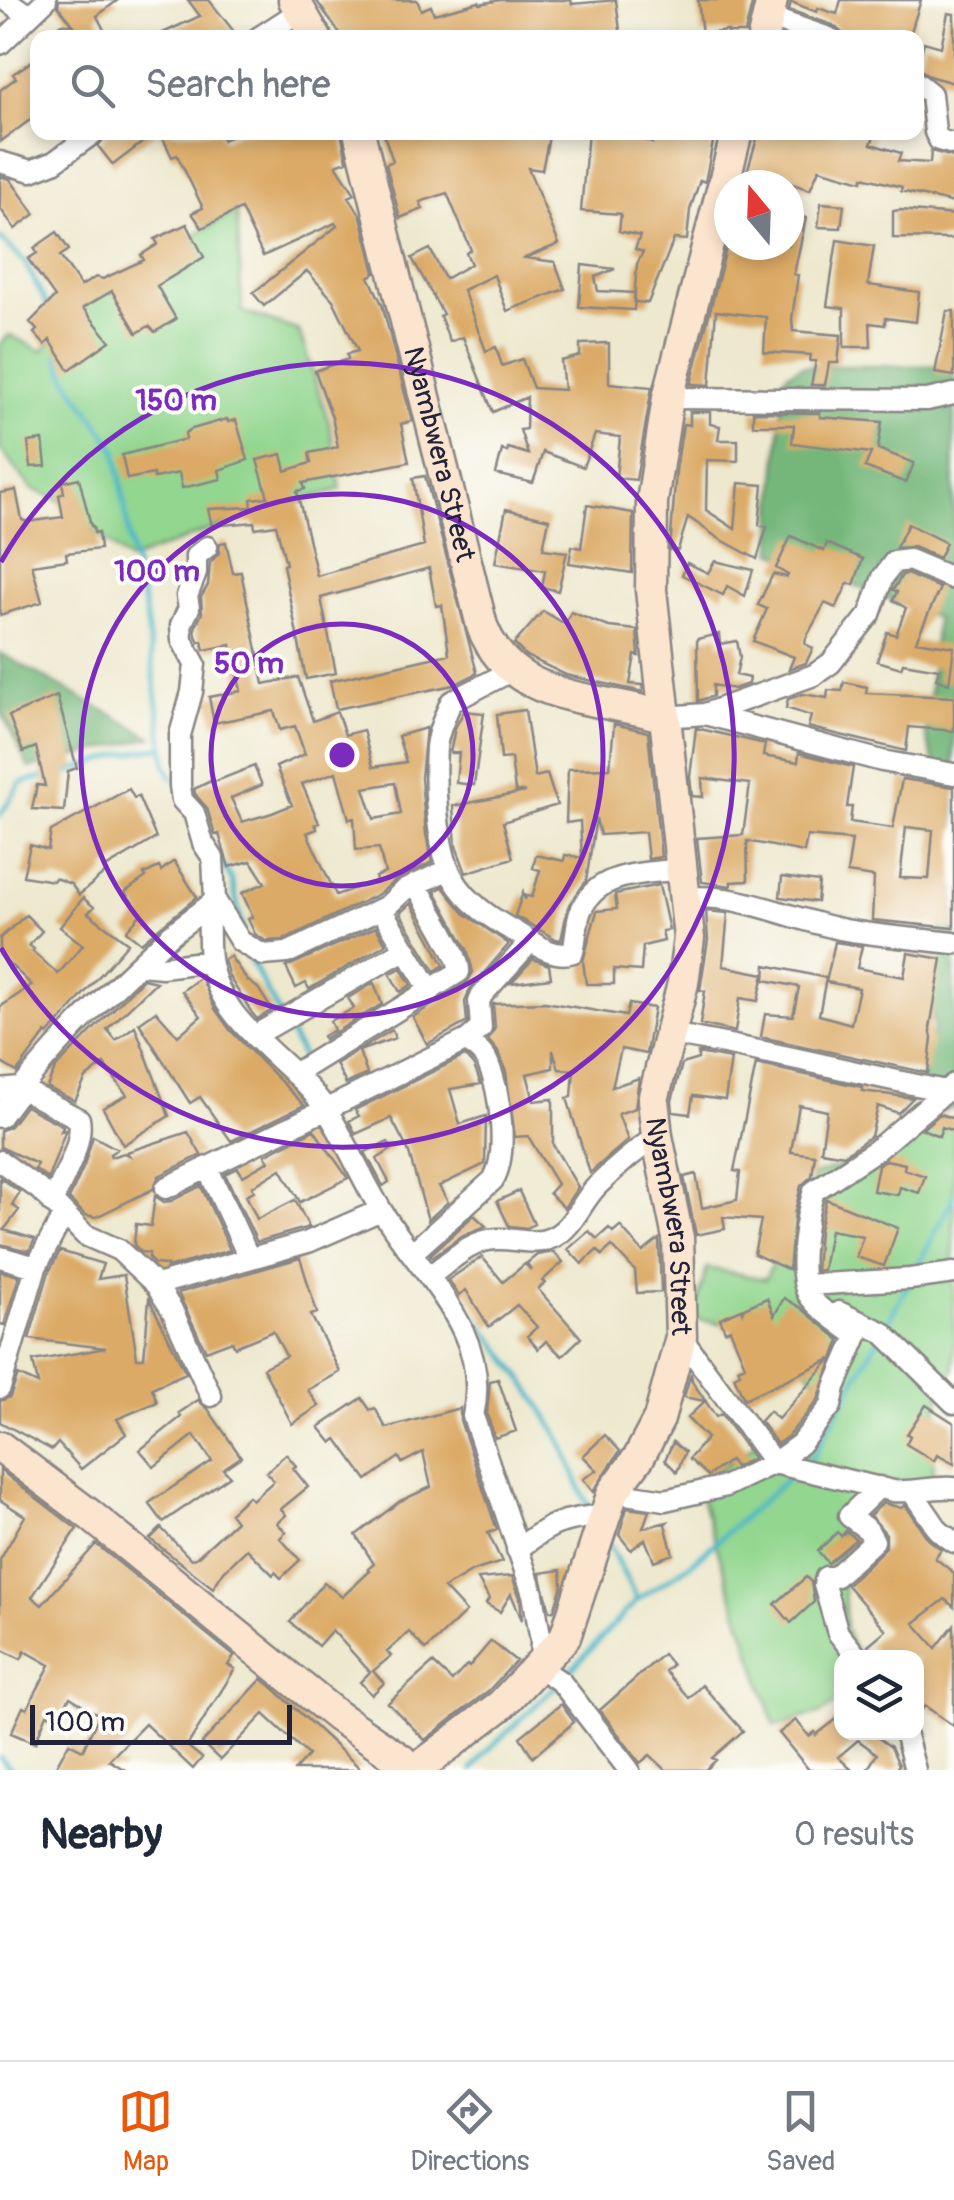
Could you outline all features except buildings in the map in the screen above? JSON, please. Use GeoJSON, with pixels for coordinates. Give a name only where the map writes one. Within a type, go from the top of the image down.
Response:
{"type":"FeatureCollection","features":[{"type":"Feature","properties":{"kind":"street"},"geometry":{"type":"LineString","coordinates":[[6,0],[28,16]]}},
{"type":"Feature","properties":{"kind":"street"},"geometry":{"type":"LineString","coordinates":[[0,44],[46,0]]}},
{"type":"Feature","properties":{"kind":"street"},"geometry":{"type":"LineString","coordinates":[[267,30],[297,5],[311,30]]}},
{"type":"Feature","properties":{"kind":"street"},"geometry":{"type":"LineString","coordinates":[[768,18],[805,30]]}},
{"type":"Feature","properties":{"kind":"street"},"geometry":{"type":"LineString","coordinates":[[924,88],[931,94],[939,140],[954,144]]}},
{"type":"Feature","properties":{"kind":"street"},"geometry":{"type":"LineString","coordinates":[[0,162],[31,171],[54,162],[83,140]]}},
{"type":"Feature","properties":{"kind":"street","name":"Nyambwera Street"},"geometry":{"type":"LineString","coordinates":[[361,140],[491,650],[514,670],[575,698],[665,717]]}},
{"type":"Feature","properties":{"kind":"street","name":"Nyambwera Street"},"geometry":{"type":"LineString","coordinates":[[416,1770],[470,1732],[540,1668],[565,1637],[608,1504],[659,1419],[681,1337],[683,1299],[678,1238],[656,1136],[653,1100],[683,983],[689,938],[651,590],[652,502],[668,398],[735,140]]}},
{"type":"Feature","properties":{"kind":"street"},"geometry":{"type":"LineString","coordinates":[[668,398],[927,400],[954,394]]}},
{"type":"Feature","properties":{"kind":"street"},"geometry":{"type":"LineString","coordinates":[[207,547],[196,556],[189,608],[181,625],[182,640],[196,664],[180,736],[180,786],[182,800],[194,813],[203,844],[213,858],[210,961],[216,980],[254,1036],[327,1110],[381,1210],[460,1320],[475,1364],[477,1400],[473,1416],[538,1614],[540,1668],[561,1682],[630,1770]]}},
{"type":"Feature","properties":{"kind":"street"},"geometry":{"type":"LineString","coordinates":[[665,717],[704,714],[814,675],[831,662],[870,614],[883,577],[894,562],[909,560],[954,579]]}},
{"type":"Feature","properties":{"kind":"street"},"geometry":{"type":"LineString","coordinates":[[514,670],[451,702],[436,744],[438,815],[449,870],[477,908],[531,942],[556,954],[574,952],[578,917],[585,902],[600,885],[618,877],[684,883],[705,896],[842,929],[954,943]]}},
{"type":"Feature","properties":{"kind":"street"},"geometry":{"type":"LineString","coordinates":[[704,714],[882,761],[954,774]]}},
{"type":"Feature","properties":{"kind":"street"},"geometry":{"type":"LineString","coordinates":[[212,903],[244,944],[271,956],[286,953],[382,909],[416,884],[449,870]]}},
{"type":"Feature","properties":{"kind":"street"},"geometry":{"type":"LineString","coordinates":[[294,1074],[459,972],[461,963],[416,884]]}},
{"type":"Feature","properties":{"kind":"street"},"geometry":{"type":"LineString","coordinates":[[0,1117],[10,1089],[166,938],[212,903]]}},
{"type":"Feature","properties":{"kind":"street"},"geometry":{"type":"LineString","coordinates":[[382,909],[431,991]]}},
{"type":"Feature","properties":{"kind":"street"},"geometry":{"type":"LineString","coordinates":[[166,1188],[467,1040],[481,1028],[482,995],[531,942]]}},
{"type":"Feature","properties":{"kind":"street"},"geometry":{"type":"LineString","coordinates":[[254,1036],[406,949]]}},
{"type":"Feature","properties":{"kind":"street"},"geometry":{"type":"LineString","coordinates":[[141,965],[162,967],[210,961]]}},
{"type":"Feature","properties":{"kind":"street"},"geometry":{"type":"LineString","coordinates":[[669,1034],[761,1049],[856,1074],[950,1088]]}},
{"type":"Feature","properties":{"kind":"street"},"geometry":{"type":"LineString","coordinates":[[412,1252],[493,1180],[499,1169],[501,1129],[489,1064],[467,1040]]}},
{"type":"Feature","properties":{"kind":"street"},"geometry":{"type":"LineString","coordinates":[[517,1550],[546,1526],[608,1504],[665,1500],[726,1486],[774,1464],[800,1444],[831,1406],[857,1336],[807,1292],[803,1233],[814,1191],[876,1150],[950,1088]]}},
{"type":"Feature","properties":{"kind":"street"},"geometry":{"type":"LineString","coordinates":[[0,1388],[81,1126],[73,1114],[10,1089]]}},
{"type":"Feature","properties":{"kind":"street"},"geometry":{"type":"LineString","coordinates":[[430,1276],[466,1250],[488,1240],[533,1242],[553,1238],[593,1190],[656,1136]]}},
{"type":"Feature","properties":{"kind":"street"},"geometry":{"type":"LineString","coordinates":[[0,1161],[44,1192],[85,1235],[119,1250],[156,1284],[211,1396]]}},
{"type":"Feature","properties":{"kind":"street"},"geometry":{"type":"LineString","coordinates":[[207,1167],[248,1258]]}},
{"type":"Feature","properties":{"kind":"street"},"geometry":{"type":"LineString","coordinates":[[156,1284],[330,1234],[381,1210]]}},
{"type":"Feature","properties":{"kind":"street"},"geometry":{"type":"LineString","coordinates":[[0,1257],[36,1267]]}},
{"type":"Feature","properties":{"kind":"street"},"geometry":{"type":"LineString","coordinates":[[807,1292],[954,1273]]}},
{"type":"Feature","properties":{"kind":"street"},"geometry":{"type":"LineString","coordinates":[[807,1292],[882,1332],[954,1402]]}},
{"type":"Feature","properties":{"kind":"street"},"geometry":{"type":"LineString","coordinates":[[681,1337],[774,1464],[912,1493],[954,1488]]}},
{"type":"Feature","properties":{"kind":"street"},"geometry":{"type":"LineString","coordinates":[[0,1447],[90,1515],[336,1716],[416,1770]]}},
{"type":"Feature","properties":{"kind":"street"},"geometry":{"type":"LineString","coordinates":[[852,1650],[838,1633],[824,1585],[826,1577],[836,1577],[874,1540],[850,1516],[878,1487]]}},
{"type":"Feature","properties":{"kind":"street"},"geometry":{"type":"LineString","coordinates":[[912,1493],[938,1531],[954,1542]]}},
{"type":"Feature","properties":{"kind":"street"},"geometry":{"type":"LineString","coordinates":[[907,1740],[916,1770]]}},
{"type":"Feature","properties":{"kind":"green space"},"geometry":{"type":"Polygon","coordinates":[[[237,212],[242,311],[299,331],[330,426],[341,489],[201,533],[129,561],[57,499],[32,489],[0,449],[0,343],[10,335],[42,351],[117,275],[237,212]]]}},
{"type":"Feature","properties":{"kind":"green space"},"geometry":{"type":"Polygon","coordinates":[[[802,366],[954,366],[954,829],[926,736],[936,618],[773,552],[783,380],[802,366]]]}},
{"type":"Feature","properties":{"kind":"green space"},"geometry":{"type":"Polygon","coordinates":[[[0,653],[152,737],[29,768],[0,709],[0,653]]]}},
{"type":"Feature","properties":{"kind":"green space"},"geometry":{"type":"Polygon","coordinates":[[[954,886],[954,1108],[937,1111],[921,1082],[934,1028],[935,947],[954,886]]]}},
{"type":"Feature","properties":{"kind":"green space"},"geometry":{"type":"Polygon","coordinates":[[[954,1121],[954,1369],[938,1401],[932,1490],[840,1517],[846,1630],[855,1650],[834,1650],[834,1704],[821,1713],[775,1726],[697,1486],[824,1394],[785,1333],[693,1319],[707,1268],[765,1279],[815,1175],[954,1121]]]}},
{"type":"Feature","properties":{"kind":"waterway"},"geometry":{"type":"LineString","coordinates":[[0,238],[24,261],[49,308]]}},
{"type":"Feature","properties":{"kind":"waterway"},"geometry":{"type":"LineString","coordinates":[[60,346],[58,356],[68,380],[116,450],[131,550],[145,610],[166,765],[172,778]]}},
{"type":"Feature","properties":{"kind":"waterway"},"geometry":{"type":"LineString","coordinates":[[65,773],[123,754],[163,747]]}},
{"type":"Feature","properties":{"kind":"waterway"},"geometry":{"type":"LineString","coordinates":[[0,815],[21,783],[49,776]]}},
{"type":"Feature","properties":{"kind":"waterway"},"geometry":{"type":"LineString","coordinates":[[220,861],[232,880],[243,930]]}},
{"type":"Feature","properties":{"kind":"waterway"},"geometry":{"type":"LineString","coordinates":[[248,955],[280,1016]]}},
{"type":"Feature","properties":{"kind":"waterway"},"geometry":{"type":"LineString","coordinates":[[286,1025],[304,1060]]}},
{"type":"Feature","properties":{"kind":"waterway"},"geometry":{"type":"LineString","coordinates":[[916,1270],[954,1196]]}},
{"type":"Feature","properties":{"kind":"waterway"},"geometry":{"type":"LineString","coordinates":[[442,1278],[545,1412],[591,1511]]}},
{"type":"Feature","properties":{"kind":"waterway"},"geometry":{"type":"LineString","coordinates":[[885,1327],[908,1284]]}},
{"type":"Feature","properties":{"kind":"waterway"},"geometry":{"type":"LineString","coordinates":[[804,1464],[814,1455],[879,1337]]}},
{"type":"Feature","properties":{"kind":"waterway"},"geometry":{"type":"LineString","coordinates":[[565,1676],[637,1600],[691,1564],[792,1475]]}},
{"type":"Feature","properties":{"kind":"waterway"},"geometry":{"type":"LineString","coordinates":[[608,1543],[637,1600]]}},
{"type":"Feature","properties":{"kind":"waterway"},"geometry":{"type":"LineString","coordinates":[[472,1770],[558,1684]]}},
{"type":"Feature","properties":{"kind":"waterway"},"geometry":{"type":"LineString","coordinates":[[0,1758],[12,1770]]}}]}
